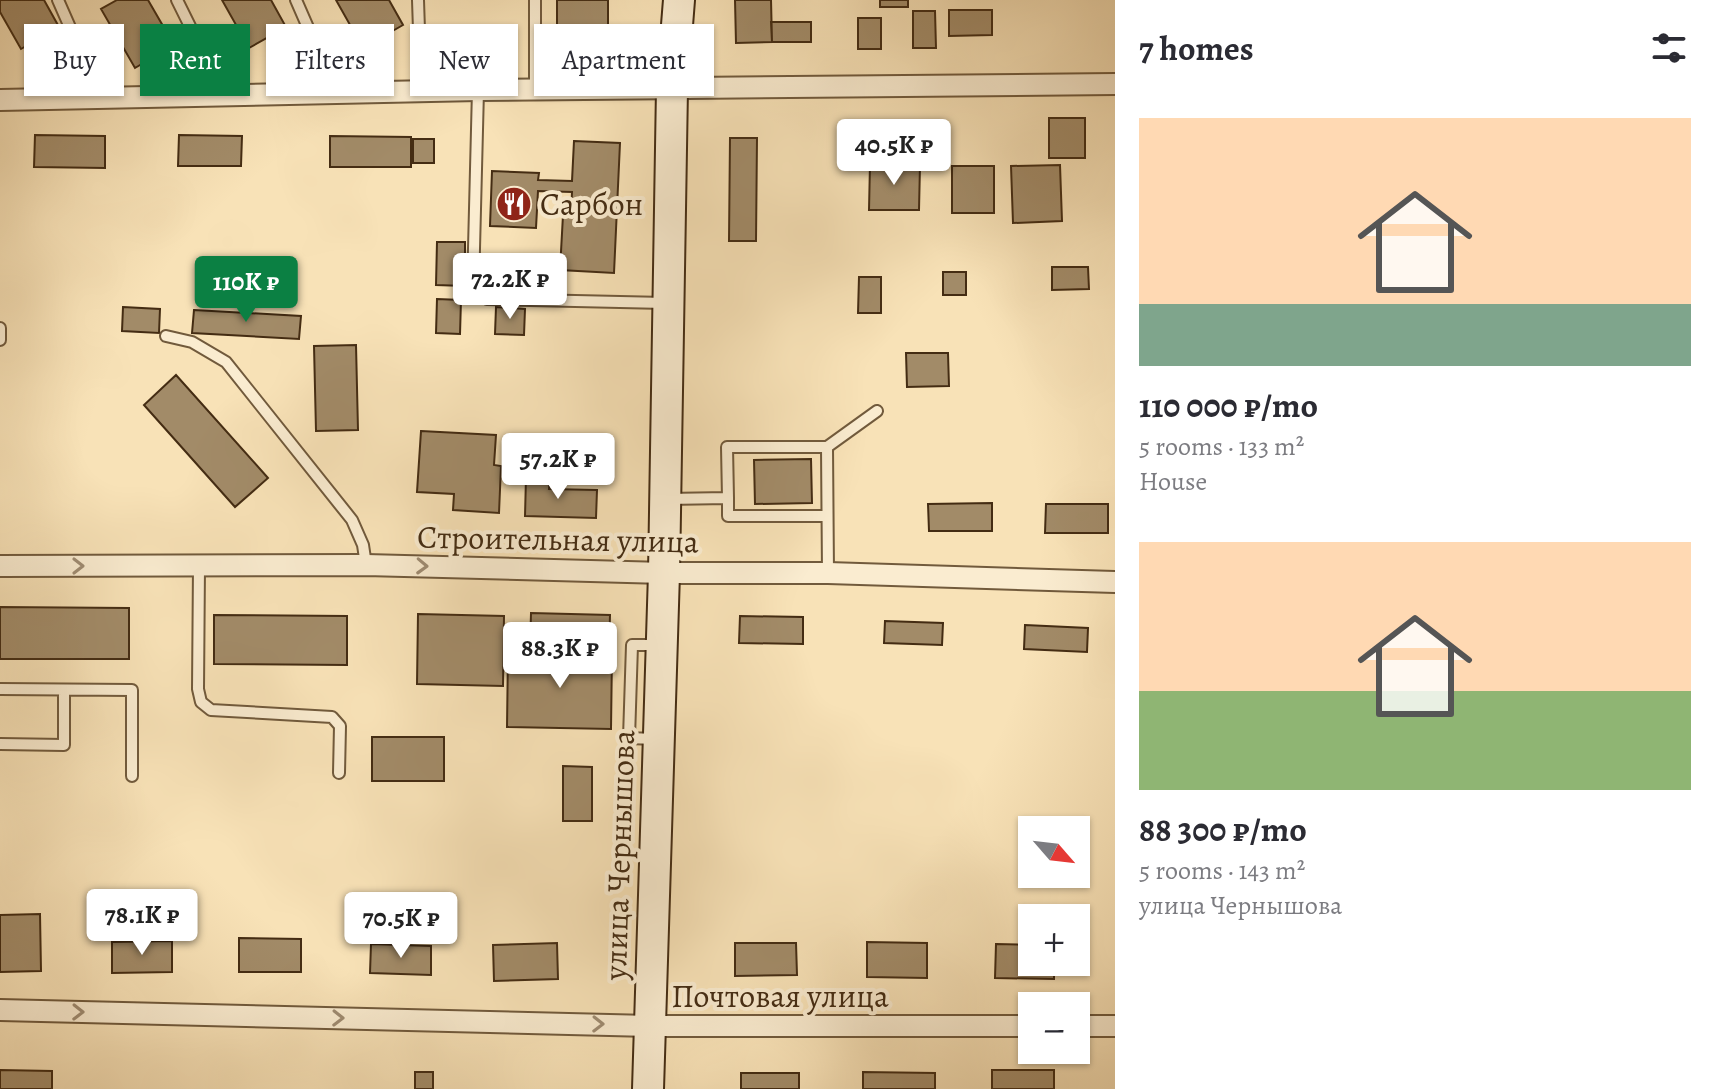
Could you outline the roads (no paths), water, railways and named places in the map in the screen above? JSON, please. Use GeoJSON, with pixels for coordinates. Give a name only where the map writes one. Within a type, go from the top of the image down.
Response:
{"type":"FeatureCollection","features":[{"type":"Feature","properties":{"kind":"street","name":"улица Чернышова"},"geometry":{"type":"LineString","coordinates":[[677,24],[679,0]]}},
{"type":"Feature","properties":{"kind":"street"},"geometry":{"type":"LineString","coordinates":[[714,88],[1115,84]]}},
{"type":"Feature","properties":{"kind":"street"},"geometry":{"type":"LineString","coordinates":[[0,100],[224,96]]}},
{"type":"Feature","properties":{"kind":"street","name":"улица Чернышова"},"geometry":{"type":"LineString","coordinates":[[648,1089],[663,645],[672,96]]}},
{"type":"Feature","properties":{"kind":"street","name":"Строительная улица"},"geometry":{"type":"LineString","coordinates":[[0,566],[366,565],[664,573],[828,573],[1115,582]]}},
{"type":"Feature","properties":{"kind":"street","name":"Почтовая улица"},"geometry":{"type":"LineString","coordinates":[[0,1010],[650,1026],[1018,1026]]}},
{"type":"Feature","properties":{"kind":"street"},"geometry":{"type":"LineString","coordinates":[[1090,1026],[1115,1026]]}},
{"type":"Feature","properties":{"kind":"lane"},"geometry":{"type":"LineString","coordinates":[[58,0],[101,98]]}},
{"type":"Feature","properties":{"kind":"lane"},"geometry":{"type":"LineString","coordinates":[[177,0],[189,24]]}},
{"type":"Feature","properties":{"kind":"lane"},"geometry":{"type":"LineString","coordinates":[[296,0],[306,24]]}},
{"type":"Feature","properties":{"kind":"lane"},"geometry":{"type":"LineString","coordinates":[[418,0],[419,24]]}},
{"type":"Feature","properties":{"kind":"lane"},"geometry":{"type":"LineString","coordinates":[[535,0],[535,24]]}},
{"type":"Feature","properties":{"kind":"lane"},"geometry":{"type":"LineString","coordinates":[[478,96],[473,288],[487,299],[669,303]]}},
{"type":"Feature","properties":{"kind":"lane"},"geometry":{"type":"LineString","coordinates":[[0,328],[0,340]]}},
{"type":"Feature","properties":{"kind":"lane"},"geometry":{"type":"LineString","coordinates":[[166,336],[192,342],[226,362],[352,520],[363,545],[366,565]]}},
{"type":"Feature","properties":{"kind":"lane"},"geometry":{"type":"LineString","coordinates":[[827,516],[728,516],[727,447],[827,447],[877,411]]}},
{"type":"Feature","properties":{"kind":"lane"},"geometry":{"type":"LineString","coordinates":[[827,447],[828,573]]}},
{"type":"Feature","properties":{"kind":"lane"},"geometry":{"type":"LineString","coordinates":[[665,499],[728,498]]}},
{"type":"Feature","properties":{"kind":"lane"},"geometry":{"type":"LineString","coordinates":[[199,566],[198,689],[201,702],[211,710],[332,717],[340,726],[339,773]]}},
{"type":"Feature","properties":{"kind":"lane"},"geometry":{"type":"LineString","coordinates":[[0,689],[132,690],[132,776]]}},
{"type":"Feature","properties":{"kind":"lane"},"geometry":{"type":"LineString","coordinates":[[0,744],[64,745],[64,690]]}},
{"type":"Feature","properties":{"kind":"place","name":"Сарбон"},"geometry":{"type":"Point","coordinates":[514,204]}}]}
